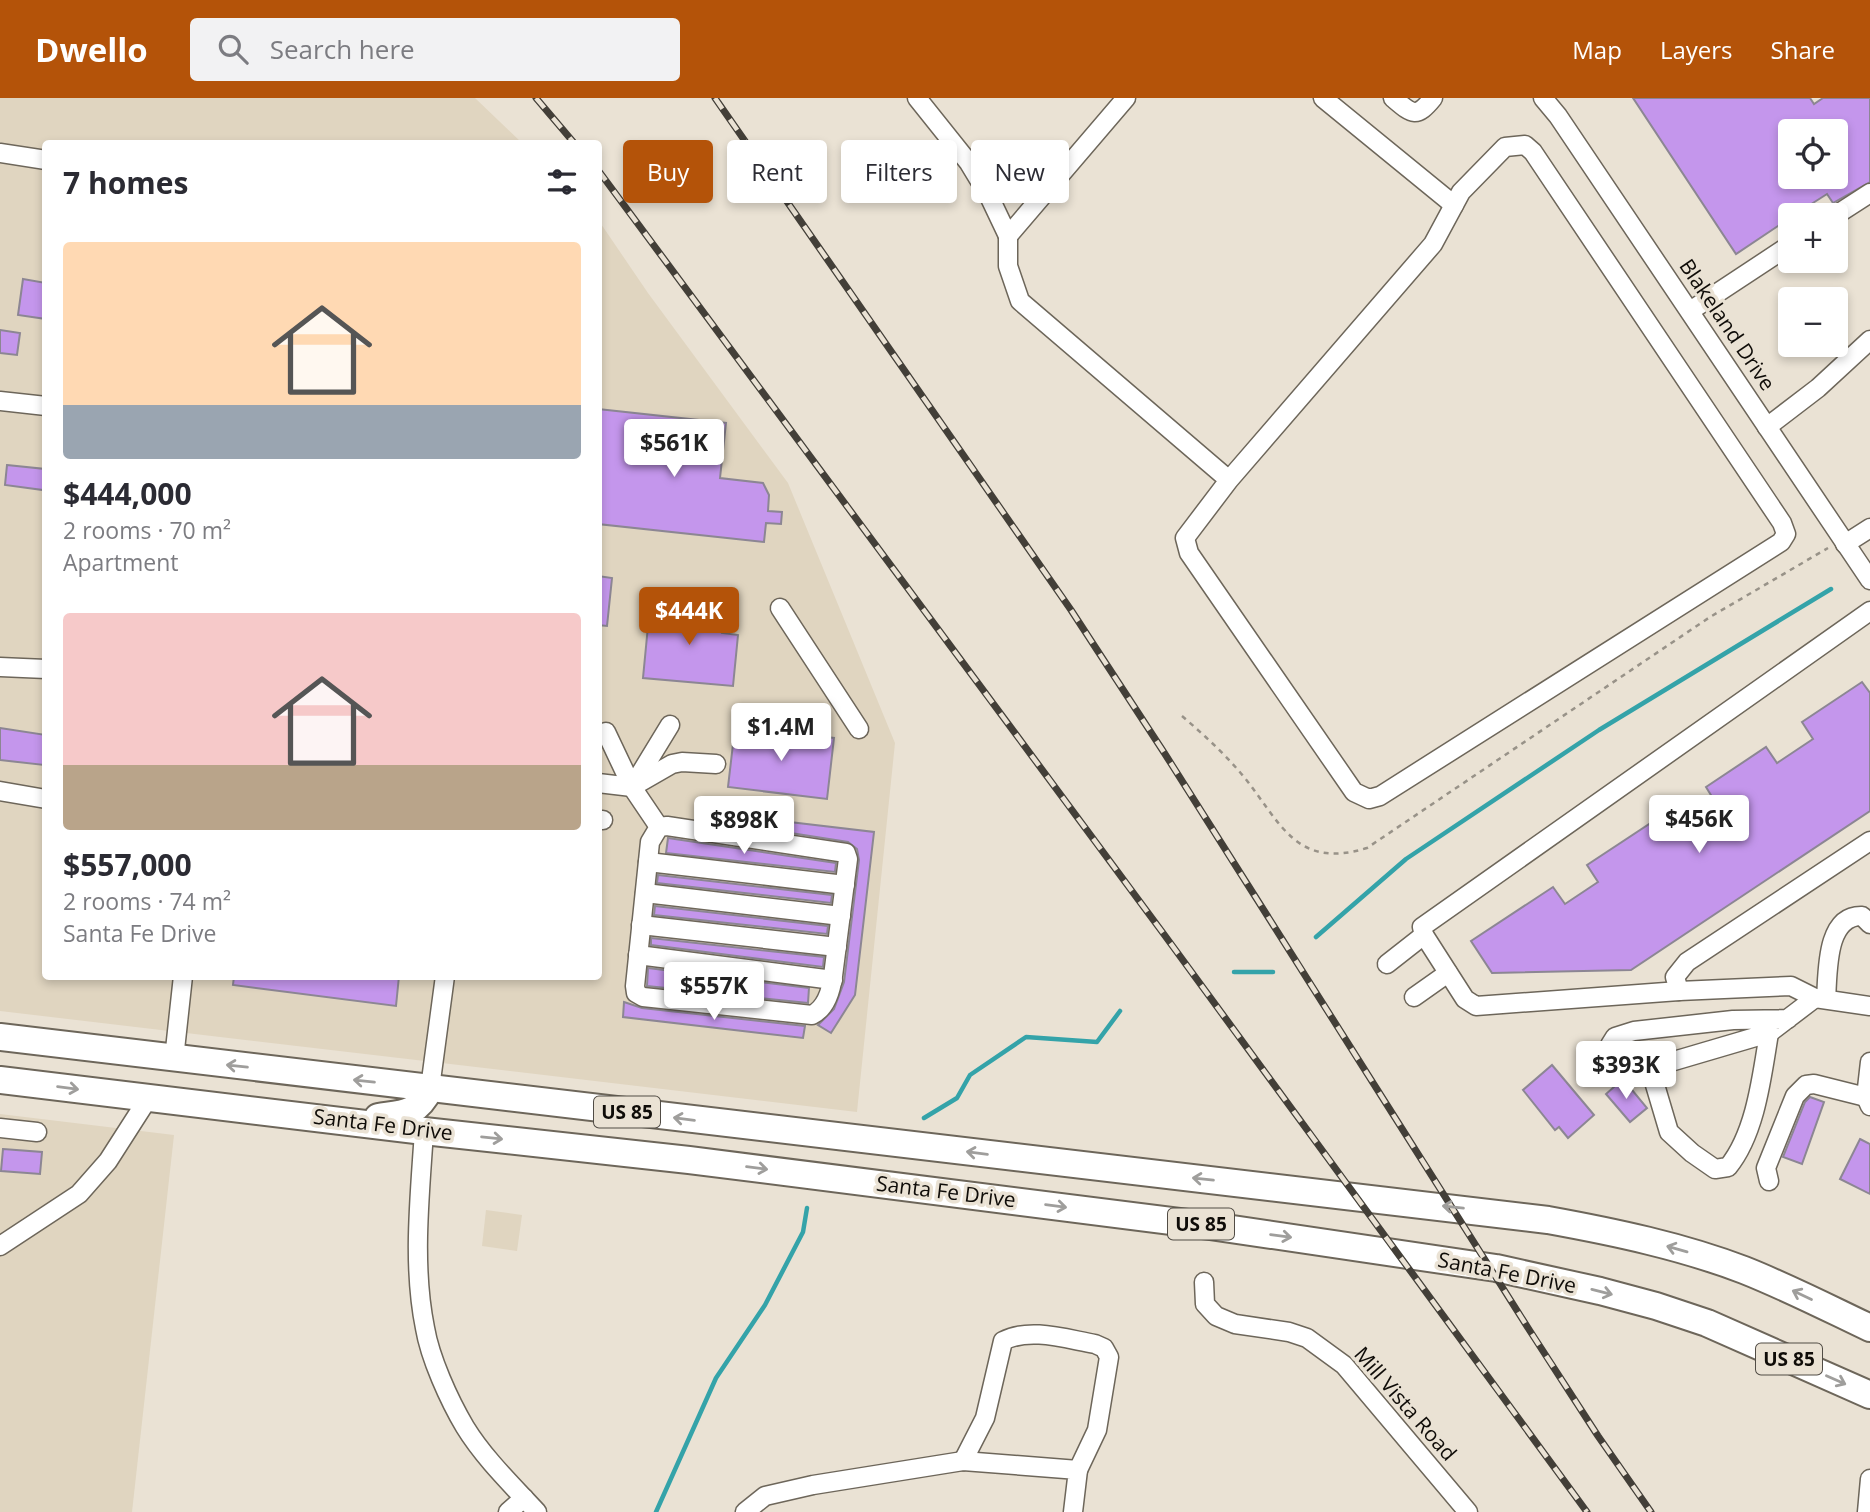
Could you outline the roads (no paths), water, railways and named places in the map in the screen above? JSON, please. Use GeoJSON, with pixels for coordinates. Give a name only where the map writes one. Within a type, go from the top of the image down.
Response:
{"type":"FeatureCollection","features":[{"type":"Feature","properties":{"kind":"highway","name":"Santa Fe Drive"},"geometry":{"type":"LineString","coordinates":[[0,1037],[1548,1220],[1647,1240],[1708,1258],[1791,1289],[1867,1326]]}},
{"type":"Feature","properties":{"kind":"highway","name":"Santa Fe Drive"},"geometry":{"type":"LineString","coordinates":[[0,1080],[689,1160],[1197,1224],[1496,1268],[1600,1291],[1694,1319],[1870,1395]]}},
{"type":"Feature","properties":{"kind":"highway"},"geometry":{"type":"LineString","coordinates":[[344,1121],[408,1113],[423,1102],[430,1088]]}},
{"type":"Feature","properties":{"kind":"street"},"geometry":{"type":"LineString","coordinates":[[917,98],[969,163],[989,196],[1008,236],[1008,267],[1020,301],[1229,480]]}},
{"type":"Feature","properties":{"kind":"street"},"geometry":{"type":"LineString","coordinates":[[1008,236],[1126,98]]}},
{"type":"Feature","properties":{"kind":"street"},"geometry":{"type":"LineString","coordinates":[[1323,98],[1454,205]]}},
{"type":"Feature","properties":{"kind":"street"},"geometry":{"type":"LineString","coordinates":[[1394,98],[1408,111],[1415,113],[1422,111],[1433,98]]}},
{"type":"Feature","properties":{"kind":"street","name":"Blakeland Drive"},"geometry":{"type":"LineString","coordinates":[[1543,98],[1558,116],[1870,580]]}},
{"type":"Feature","properties":{"kind":"street"},"geometry":{"type":"LineString","coordinates":[[1525,145],[1533,152],[1782,523],[1786,534],[1781,542],[1380,796],[1369,799],[1354,792],[1189,553],[1185,538],[1229,480],[1433,244],[1461,192],[1504,147],[1525,145]]}},
{"type":"Feature","properties":{"kind":"street"},"geometry":{"type":"LineString","coordinates":[[0,153],[42,159]]}},
{"type":"Feature","properties":{"kind":"street"},"geometry":{"type":"LineString","coordinates":[[1848,207],[1870,193]]}},
{"type":"Feature","properties":{"kind":"street"},"geometry":{"type":"LineString","coordinates":[[1690,311],[1778,253]]}},
{"type":"Feature","properties":{"kind":"street"},"geometry":{"type":"LineString","coordinates":[[1767,427],[1870,340]]}},
{"type":"Feature","properties":{"kind":"street"},"geometry":{"type":"LineString","coordinates":[[0,401],[42,406]]}},
{"type":"Feature","properties":{"kind":"street"},"geometry":{"type":"LineString","coordinates":[[1846,544],[1870,528]]}},
{"type":"Feature","properties":{"kind":"street"},"geometry":{"type":"LineString","coordinates":[[780,608],[859,729]]}},
{"type":"Feature","properties":{"kind":"street"},"geometry":{"type":"LineString","coordinates":[[1870,611],[1422,927],[1424,935],[1465,999],[1476,1006],[1679,990],[1791,986],[1821,998],[1870,1006]]}},
{"type":"Feature","properties":{"kind":"street"},"geometry":{"type":"LineString","coordinates":[[0,667],[42,669]]}},
{"type":"Feature","properties":{"kind":"street"},"geometry":{"type":"LineString","coordinates":[[632,787],[670,725]]}},
{"type":"Feature","properties":{"kind":"street"},"geometry":{"type":"LineString","coordinates":[[606,733],[632,787],[659,827],[846,853],[848,859],[831,990],[821,1010],[812,1015],[643,997],[636,993],[650,842],[659,827]]}},
{"type":"Feature","properties":{"kind":"street"},"geometry":{"type":"LineString","coordinates":[[602,783],[632,787],[672,764],[716,764]]}},
{"type":"Feature","properties":{"kind":"street"},"geometry":{"type":"LineString","coordinates":[[0,791],[42,798]]}},
{"type":"Feature","properties":{"kind":"street"},"geometry":{"type":"LineString","coordinates":[[1679,990],[1675,977],[1687,961],[1870,841]]}},
{"type":"Feature","properties":{"kind":"street"},"geometry":{"type":"LineString","coordinates":[[648,862],[845,885]]}},
{"type":"Feature","properties":{"kind":"street"},"geometry":{"type":"LineString","coordinates":[[645,893],[841,916]]}},
{"type":"Feature","properties":{"kind":"street"},"geometry":{"type":"LineString","coordinates":[[1788,1019],[1733,1020],[1634,1031],[1615,1037],[1610,1045],[1618,1058],[1633,1068],[1650,1068],[1750,1040],[1769,1032],[1821,998],[1829,950],[1846,919],[1861,916],[1870,924]]}},
{"type":"Feature","properties":{"kind":"street"},"geometry":{"type":"LineString","coordinates":[[641,925],[837,947]]}},
{"type":"Feature","properties":{"kind":"street"},"geometry":{"type":"LineString","coordinates":[[1387,964],[1424,935]]}},
{"type":"Feature","properties":{"kind":"street"},"geometry":{"type":"LineString","coordinates":[[638,955],[832,980]]}},
{"type":"Feature","properties":{"kind":"street"},"geometry":{"type":"LineString","coordinates":[[1414,997],[1448,973]]}},
{"type":"Feature","properties":{"kind":"street"},"geometry":{"type":"LineString","coordinates":[[174,1059],[183,980]]}},
{"type":"Feature","properties":{"kind":"street"},"geometry":{"type":"LineString","coordinates":[[430,1088],[444,980]]}},
{"type":"Feature","properties":{"kind":"street"},"geometry":{"type":"LineString","coordinates":[[1650,1068],[1669,1132],[1715,1169],[1728,1167],[1744,1140],[1756,1101],[1769,1032]]}},
{"type":"Feature","properties":{"kind":"street"},"geometry":{"type":"LineString","coordinates":[[1769,1181],[1766,1168],[1795,1096],[1801,1088],[1814,1084],[1868,1102],[1870,1062]]}},
{"type":"Feature","properties":{"kind":"street"},"geometry":{"type":"LineString","coordinates":[[0,1246],[79,1194],[108,1161],[149,1097]]}},
{"type":"Feature","properties":{"kind":"street"},"geometry":{"type":"LineString","coordinates":[[0,1128],[37,1132]]}},
{"type":"Feature","properties":{"kind":"street"},"geometry":{"type":"LineString","coordinates":[[424,1131],[419,1262],[425,1329],[441,1378],[465,1427],[502,1475],[537,1512]]}},
{"type":"Feature","properties":{"kind":"street","name":"Mill Vista Road"},"geometry":{"type":"LineString","coordinates":[[1204,1282],[1205,1304],[1216,1316],[1235,1324],[1289,1332],[1307,1338],[1344,1365],[1468,1512]]}},
{"type":"Feature","properties":{"kind":"street"},"geometry":{"type":"LineString","coordinates":[[963,1461],[985,1418],[1003,1340],[1027,1333],[1095,1344],[1104,1348],[1109,1357],[1097,1430],[1078,1471],[1073,1512]]}},
{"type":"Feature","properties":{"kind":"street"},"geometry":{"type":"LineString","coordinates":[[745,1512],[765,1496],[813,1485],[963,1461],[1078,1471]]}},
{"type":"Feature","properties":{"kind":"street"},"geometry":{"type":"LineString","coordinates":[[1867,1512],[1870,1479]]}},
{"type":"Feature","properties":{"kind":"street"},"geometry":{"type":"LineString","coordinates":[[508,1512],[524,1498]]}},
{"type":"Feature","properties":{"kind":"waterway"},"geometry":{"type":"LineString","coordinates":[[1316,937],[1406,859],[1599,730],[1831,589]]}},
{"type":"Feature","properties":{"kind":"waterway"},"geometry":{"type":"LineString","coordinates":[[1234,972],[1273,972]]}},
{"type":"Feature","properties":{"kind":"waterway"},"geometry":{"type":"LineString","coordinates":[[924,1118],[957,1098],[970,1075],[1026,1037],[1097,1042],[1120,1011]]}},
{"type":"Feature","properties":{"kind":"waterway"},"geometry":{"type":"LineString","coordinates":[[656,1512],[716,1378],[765,1305],[803,1232],[807,1208]]}},
{"type":"Feature","properties":{"kind":"railway"},"geometry":{"type":"LineString","coordinates":[[536,98],[572,140]]}},
{"type":"Feature","properties":{"kind":"railway"},"geometry":{"type":"LineString","coordinates":[[715,98],[1071,610],[1530,1331],[1651,1512]]}},
{"type":"Feature","properties":{"kind":"railway"},"geometry":{"type":"LineString","coordinates":[[602,175],[1163,933],[1587,1512]]}}]}
